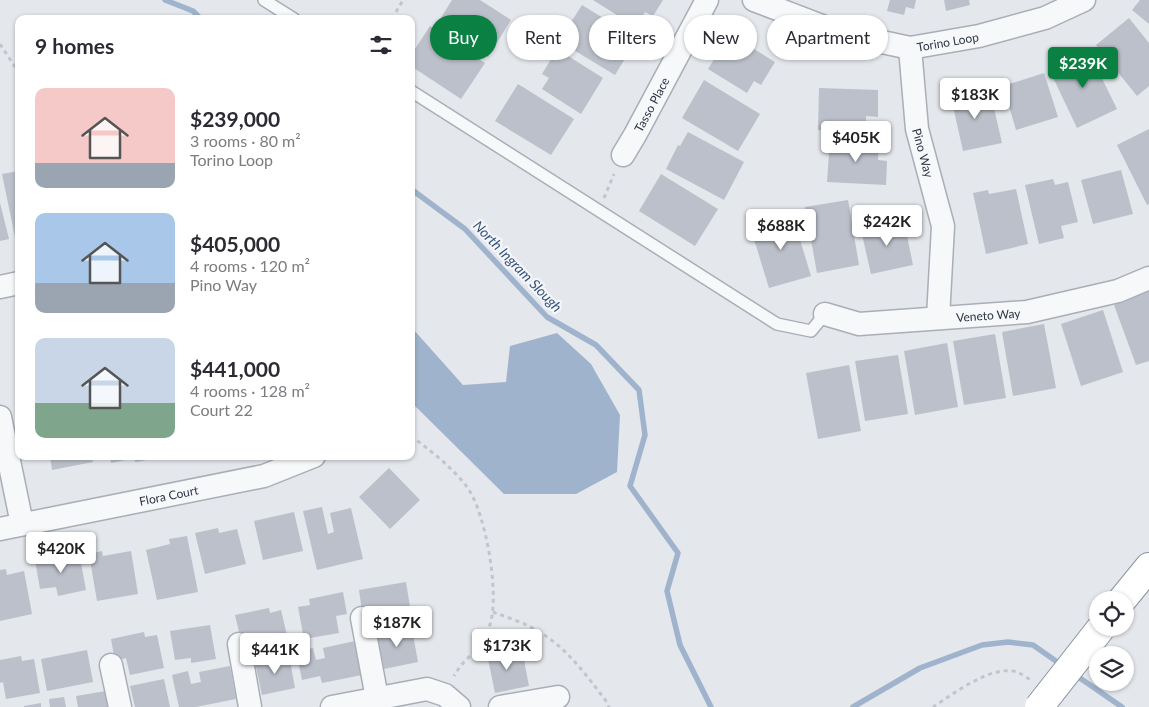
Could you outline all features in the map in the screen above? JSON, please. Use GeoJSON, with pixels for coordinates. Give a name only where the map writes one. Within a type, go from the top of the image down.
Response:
{"type":"FeatureCollection","features":[{"type":"Feature","properties":{"kind":"highway"},"geometry":{"type":"LineString","coordinates":[[1129,591],[1149,567]]}},
{"type":"Feature","properties":{"kind":"highway"},"geometry":{"type":"LineString","coordinates":[[1036,694],[1093,636]]}},
{"type":"Feature","properties":{"kind":"street","name":"Tasso Place"},"geometry":{"type":"LineString","coordinates":[[623,155],[636,135],[706,0]]}},
{"type":"Feature","properties":{"kind":"street","name":"Torino Loop"},"geometry":{"type":"LineString","coordinates":[[754,0],[840,33],[910,48],[979,36],[1036,20],[1084,0]]}},
{"type":"Feature","properties":{"kind":"street","name":"Pino Way"},"geometry":{"type":"LineString","coordinates":[[910,48],[917,129],[943,226],[938,318]]}},
{"type":"Feature","properties":{"kind":"street","name":"Veneto Way"},"geometry":{"type":"LineString","coordinates":[[825,314],[859,324],[1027,312],[1118,291],[1149,278]]}},
{"type":"Feature","properties":{"kind":"street"},"geometry":{"type":"LineString","coordinates":[[0,287],[15,284]]}},
{"type":"Feature","properties":{"kind":"street"},"geometry":{"type":"LineString","coordinates":[[0,417],[11,527]]}},
{"type":"Feature","properties":{"kind":"street","name":"Flora Court"},"geometry":{"type":"LineString","coordinates":[[11,527],[264,476],[304,460]]}},
{"type":"Feature","properties":{"kind":"street"},"geometry":{"type":"LineString","coordinates":[[362,618],[377,698]]}},
{"type":"Feature","properties":{"kind":"street"},"geometry":{"type":"LineString","coordinates":[[239,644],[250,707]]}},
{"type":"Feature","properties":{"kind":"street"},"geometry":{"type":"LineString","coordinates":[[111,665],[120,707]]}},
{"type":"Feature","properties":{"kind":"street"},"geometry":{"type":"LineString","coordinates":[[332,707],[427,689],[452,701]]}},
{"type":"Feature","properties":{"kind":"street"},"geometry":{"type":"LineString","coordinates":[[500,707],[558,697]]}},
{"type":"Feature","properties":{"kind":"lane"},"geometry":{"type":"LineString","coordinates":[[264,0],[288,15]]}},
{"type":"Feature","properties":{"kind":"lane"},"geometry":{"type":"LineString","coordinates":[[415,94],[777,324],[811,331],[825,314]]}},
{"type":"Feature","properties":{"kind":"path"},"geometry":{"type":"LineString","coordinates":[[394,15],[403,0]]}},
{"type":"Feature","properties":{"kind":"path"},"geometry":{"type":"LineString","coordinates":[[0,44],[15,67]]}},
{"type":"Feature","properties":{"kind":"path"},"geometry":{"type":"LineString","coordinates":[[598,210],[623,155]]}},
{"type":"Feature","properties":{"kind":"path"},"geometry":{"type":"LineString","coordinates":[[415,439],[453,471],[468,488],[477,508],[487,540],[493,586],[493,612],[490,625],[481,644],[459,667],[452,701]]}},
{"type":"Feature","properties":{"kind":"path"},"geometry":{"type":"LineString","coordinates":[[493,612],[542,633],[563,650],[578,664],[609,707]]}},
{"type":"Feature","properties":{"kind":"path"},"geometry":{"type":"LineString","coordinates":[[933,707],[978,678],[1004,672],[1017,672],[1036,694]]}},
{"type":"Feature","properties":{"kind":"water"},"geometry":{"type":"Polygon","coordinates":[[[415,331],[463,385],[506,382],[510,346],[557,333],[591,364],[620,415],[617,472],[576,494],[504,494],[415,406],[415,331]]]}},
{"type":"Feature","properties":{"kind":"building"},"geometry":{"type":"Polygon","coordinates":[[[452,0],[480,0],[507,17],[507,26],[497,43],[497,15],[443,15],[452,0]]]}},
{"type":"Feature","properties":{"kind":"building"},"geometry":{"type":"Polygon","coordinates":[[[593,0],[663,0],[654,15],[645,12],[643,15],[617,15],[593,0]]]}},
{"type":"Feature","properties":{"kind":"building"},"geometry":{"type":"Polygon","coordinates":[[[890,0],[916,0],[914,9],[906,7],[904,15],[887,11],[890,0]]]}},
{"type":"Feature","properties":{"kind":"building"},"geometry":{"type":"Polygon","coordinates":[[[944,0],[969,0],[970,5],[946,11],[944,0]]]}},
{"type":"Feature","properties":{"kind":"building"},"geometry":{"type":"Polygon","coordinates":[[[1140,0],[1149,0],[1149,24],[1132,10],[1140,0]]]}},
{"type":"Feature","properties":{"kind":"building"},"geometry":{"type":"Polygon","coordinates":[[[582,5],[598,15],[589,15],[589,59],[579,53],[579,15],[576,15],[582,5]]]}},
{"type":"Feature","properties":{"kind":"building"},"geometry":{"type":"Polygon","coordinates":[[[1129,18],[1149,43],[1149,86],[1137,96],[1096,45],[1129,18]]]}},
{"type":"Feature","properties":{"kind":"building"},"geometry":{"type":"Polygon","coordinates":[[[430,26],[430,60],[481,60],[485,63],[461,99],[415,69],[415,49],[430,26]]]}},
{"type":"Feature","properties":{"kind":"building"},"geometry":{"type":"Polygon","coordinates":[[[1088,50],[1117,109],[1077,128],[1049,69],[1088,50]]]}},
{"type":"Feature","properties":{"kind":"building"},"geometry":{"type":"Polygon","coordinates":[[[757,51],[767,57],[767,60],[775,62],[761,85],[754,81],[747,93],[708,69],[714,60],[757,60],[757,51]]]}},
{"type":"Feature","properties":{"kind":"building"},"geometry":{"type":"Polygon","coordinates":[[[550,60],[574,60],[603,78],[581,114],[542,89],[549,78],[542,74],[550,60]]]}},
{"type":"Feature","properties":{"kind":"building"},"geometry":{"type":"Polygon","coordinates":[[[590,60],[624,60],[615,75],[590,60]]]}},
{"type":"Feature","properties":{"kind":"building"},"geometry":{"type":"Polygon","coordinates":[[[1044,73],[1058,117],[1016,130],[1003,86],[1044,73]]]}},
{"type":"Feature","properties":{"kind":"building"},"geometry":{"type":"Polygon","coordinates":[[[704,80],[760,114],[738,151],[682,118],[704,80]]]}},
{"type":"Feature","properties":{"kind":"building"},"geometry":{"type":"Polygon","coordinates":[[[518,84],[574,119],[551,155],[495,121],[518,84]]]}},
{"type":"Feature","properties":{"kind":"building"},"geometry":{"type":"Polygon","coordinates":[[[974,87],[976,98],[991,95],[1002,143],[963,151],[950,93],[974,87]]]}},
{"type":"Feature","properties":{"kind":"building"},"geometry":{"type":"Polygon","coordinates":[[[819,88],[878,90],[878,117],[866,116],[866,131],[818,130],[819,88]]]}},
{"type":"Feature","properties":{"kind":"building"},"geometry":{"type":"Polygon","coordinates":[[[1149,129],[1149,204],[1147,205],[1117,145],[1149,129]]]}},
{"type":"Feature","properties":{"kind":"building"},"geometry":{"type":"Polygon","coordinates":[[[688,132],[744,162],[724,200],[666,169],[678,145],[680,146],[688,132]]]}},
{"type":"Feature","properties":{"kind":"building"},"geometry":{"type":"Polygon","coordinates":[[[830,139],[879,142],[878,160],[887,161],[886,185],[827,182],[830,139]]]}},
{"type":"Feature","properties":{"kind":"building"},"geometry":{"type":"Polygon","coordinates":[[[1121,170],[1133,214],[1093,224],[1081,180],[1121,170]]]}},
{"type":"Feature","properties":{"kind":"building"},"geometry":{"type":"Polygon","coordinates":[[[15,172],[15,237],[2,174],[15,172]]]}},
{"type":"Feature","properties":{"kind":"building"},"geometry":{"type":"Polygon","coordinates":[[[661,174],[718,209],[695,246],[639,211],[661,174]]]}},
{"type":"Feature","properties":{"kind":"building"},"geometry":{"type":"Polygon","coordinates":[[[1053,179],[1055,185],[1068,182],[1078,222],[1061,226],[1064,238],[1039,244],[1025,185],[1053,179]]]}},
{"type":"Feature","properties":{"kind":"building"},"geometry":{"type":"Polygon","coordinates":[[[1016,189],[1028,244],[986,254],[973,193],[988,190],[989,194],[1016,189]]]}},
{"type":"Feature","properties":{"kind":"building"},"geometry":{"type":"Polygon","coordinates":[[[848,200],[859,265],[817,273],[805,207],[848,200]]]}},
{"type":"Feature","properties":{"kind":"building"},"geometry":{"type":"Polygon","coordinates":[[[0,203],[9,239],[0,241],[0,203]]]}},
{"type":"Feature","properties":{"kind":"building"},"geometry":{"type":"Polygon","coordinates":[[[792,213],[811,276],[769,288],[750,226],[792,213]]]}},
{"type":"Feature","properties":{"kind":"building"},"geometry":{"type":"Polygon","coordinates":[[[904,221],[913,265],[871,274],[861,230],[904,221]]]}},
{"type":"Feature","properties":{"kind":"building"},"geometry":{"type":"Polygon","coordinates":[[[1149,290],[1149,361],[1136,365],[1114,305],[1149,290]]]}},
{"type":"Feature","properties":{"kind":"building"},"geometry":{"type":"Polygon","coordinates":[[[1103,310],[1123,372],[1081,386],[1061,324],[1103,310]]]}},
{"type":"Feature","properties":{"kind":"building"},"geometry":{"type":"Polygon","coordinates":[[[1044,324],[1056,388],[1013,396],[1002,332],[1044,324]]]}},
{"type":"Feature","properties":{"kind":"building"},"geometry":{"type":"Polygon","coordinates":[[[995,334],[1006,398],[964,405],[953,341],[995,334]]]}},
{"type":"Feature","properties":{"kind":"building"},"geometry":{"type":"Polygon","coordinates":[[[947,343],[958,407],[915,415],[904,351],[947,343]]]}},
{"type":"Feature","properties":{"kind":"building"},"geometry":{"type":"Polygon","coordinates":[[[898,355],[908,414],[865,421],[855,361],[898,355]]]}},
{"type":"Feature","properties":{"kind":"building"},"geometry":{"type":"Polygon","coordinates":[[[849,365],[861,431],[818,439],[806,373],[849,365]]]}},
{"type":"Feature","properties":{"kind":"building"},"geometry":{"type":"Polygon","coordinates":[[[51,460],[93,460],[93,462],[52,470],[51,460]]]}},
{"type":"Feature","properties":{"kind":"building"},"geometry":{"type":"Polygon","coordinates":[[[111,460],[125,460],[111,463],[111,460]]]}},
{"type":"Feature","properties":{"kind":"building"},"geometry":{"type":"Polygon","coordinates":[[[389,468],[420,500],[390,529],[359,497],[389,468]]]}},
{"type":"Feature","properties":{"kind":"building"},"geometry":{"type":"Polygon","coordinates":[[[322,507],[328,534],[334,532],[330,513],[351,508],[363,559],[317,570],[303,511],[322,507]]]}},
{"type":"Feature","properties":{"kind":"building"},"geometry":{"type":"Polygon","coordinates":[[[294,512],[303,551],[263,560],[254,521],[294,512]]]}},
{"type":"Feature","properties":{"kind":"building"},"geometry":{"type":"Polygon","coordinates":[[[218,528],[219,533],[237,529],[246,564],[205,574],[195,533],[218,528]]]}},
{"type":"Feature","properties":{"kind":"building"},"geometry":{"type":"Polygon","coordinates":[[[187,536],[198,592],[157,600],[146,550],[170,544],[169,539],[187,536]]]}},
{"type":"Feature","properties":{"kind":"building"},"geometry":{"type":"Polygon","coordinates":[[[102,551],[103,556],[131,551],[138,594],[97,601],[89,554],[102,551]]]}},
{"type":"Feature","properties":{"kind":"building"},"geometry":{"type":"Polygon","coordinates":[[[79,552],[86,590],[58,596],[56,587],[40,589],[35,560],[79,552]]]}},
{"type":"Feature","properties":{"kind":"building"},"geometry":{"type":"Polygon","coordinates":[[[6,569],[7,575],[24,571],[32,614],[0,621],[0,570],[6,569]]]}},
{"type":"Feature","properties":{"kind":"building"},"geometry":{"type":"Polygon","coordinates":[[[406,582],[412,619],[378,625],[375,609],[362,611],[359,590],[406,582]]]}},
{"type":"Feature","properties":{"kind":"building"},"geometry":{"type":"Polygon","coordinates":[[[343,592],[347,614],[336,616],[339,633],[304,639],[298,607],[310,605],[309,599],[343,592]]]}},
{"type":"Feature","properties":{"kind":"building"},"geometry":{"type":"Polygon","coordinates":[[[269,608],[270,613],[281,610],[289,644],[254,651],[251,634],[240,636],[235,615],[269,608]]]}},
{"type":"Feature","properties":{"kind":"building"},"geometry":{"type":"Polygon","coordinates":[[[210,625],[216,659],[191,663],[191,658],[175,660],[170,631],[210,625]]]}},
{"type":"Feature","properties":{"kind":"building"},"geometry":{"type":"Polygon","coordinates":[[[412,629],[418,662],[384,669],[377,632],[389,630],[390,634],[412,629]]]}},
{"type":"Feature","properties":{"kind":"building"},"geometry":{"type":"Polygon","coordinates":[[[144,632],[145,637],[157,635],[164,668],[130,675],[126,658],[115,661],[111,639],[144,632]]]}},
{"type":"Feature","properties":{"kind":"building"},"geometry":{"type":"Polygon","coordinates":[[[355,641],[362,675],[322,683],[320,676],[302,680],[296,651],[313,648],[316,660],[325,658],[323,648],[355,641]]]}},
{"type":"Feature","properties":{"kind":"building"},"geometry":{"type":"Polygon","coordinates":[[[516,648],[518,661],[524,660],[529,686],[495,693],[487,654],[516,648]]]}},
{"type":"Feature","properties":{"kind":"building"},"geometry":{"type":"Polygon","coordinates":[[[87,650],[93,682],[47,691],[41,659],[87,650]]]}},
{"type":"Feature","properties":{"kind":"building"},"geometry":{"type":"Polygon","coordinates":[[[289,655],[295,688],[262,695],[255,662],[289,655]]]}},
{"type":"Feature","properties":{"kind":"building"},"geometry":{"type":"Polygon","coordinates":[[[21,656],[22,661],[34,659],[40,693],[6,699],[3,682],[0,683],[0,660],[21,656]]]}},
{"type":"Feature","properties":{"kind":"building"},"geometry":{"type":"Polygon","coordinates":[[[230,666],[236,699],[196,707],[179,707],[172,675],[188,671],[191,684],[201,682],[199,672],[230,666]]]}},
{"type":"Feature","properties":{"kind":"building"},"geometry":{"type":"Polygon","coordinates":[[[164,679],[170,707],[135,707],[130,686],[164,679]]]}},
{"type":"Feature","properties":{"kind":"building"},"geometry":{"type":"Polygon","coordinates":[[[106,691],[109,707],[78,707],[76,696],[106,691]]]}},
{"type":"Feature","properties":{"kind":"building"},"geometry":{"type":"Polygon","coordinates":[[[64,697],[66,707],[50,707],[49,699],[64,697]]]}},
{"type":"Feature","properties":{"kind":"building"},"geometry":{"type":"Polygon","coordinates":[[[41,703],[41,707],[24,707],[24,706],[41,703]]]}},
{"type":"Feature","properties":{"kind":"waterway","name":"North Ingram Slough"},"geometry":{"type":"LineString","coordinates":[[165,0],[193,11],[197,15]]}},
{"type":"Feature","properties":{"kind":"waterway","name":"North Ingram Slough"},"geometry":{"type":"LineString","coordinates":[[415,192],[465,229],[547,317],[596,345],[639,390],[645,435],[630,486],[678,553],[667,591],[680,645],[711,707]]}},
{"type":"Feature","properties":{"kind":"waterway","name":"North Ingram Slough"},"geometry":{"type":"LineString","coordinates":[[853,707],[920,668],[982,645],[1008,642],[1033,645],[1063,666]]}},
{"type":"Feature","properties":{"kind":"waterway","name":"North Ingram Slough"},"geometry":{"type":"LineString","coordinates":[[1074,674],[1122,707]]}}]}
